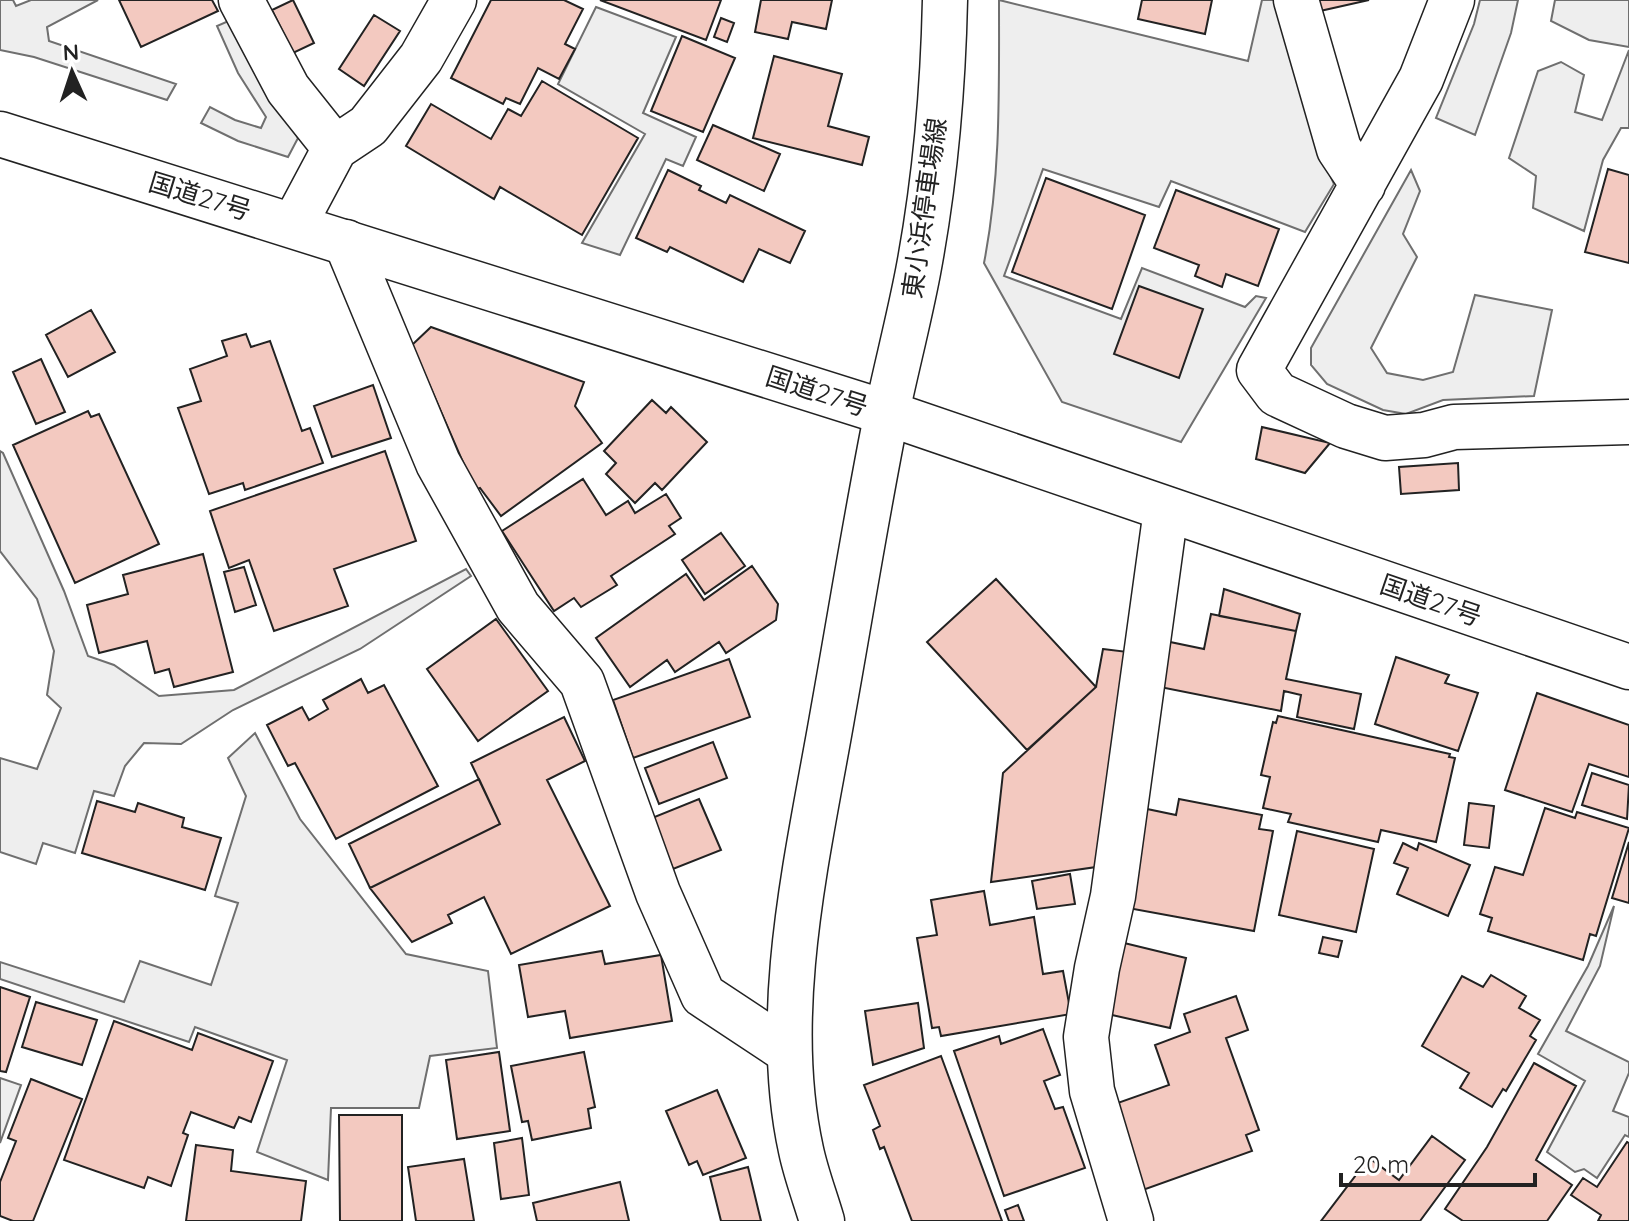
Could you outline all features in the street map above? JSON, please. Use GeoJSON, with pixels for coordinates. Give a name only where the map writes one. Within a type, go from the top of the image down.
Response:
{"type":"FeatureCollection","features":[{"type":"Feature","properties":{"kind":"main road"},"geometry":{"type":"LineString","coordinates":[[241,0],[288,89],[335,148]]}},
{"type":"Feature","properties":{"kind":"main road"},"geometry":{"type":"LineString","coordinates":[[294,225],[335,148],[368,126],[421,58],[454,0]]}},
{"type":"Feature","properties":{"kind":"main road","name":"東小浜停車場線"},"geometry":{"type":"LineString","coordinates":[[822,1221],[801,1151],[793,1099],[789,1052],[790,984],[810,843],[887,413],[918,271],[935,160],[945,0]]}},
{"type":"Feature","properties":{"kind":"main road"},"geometry":{"type":"LineString","coordinates":[[1296,0],[1339,149],[1363,185]]}},
{"type":"Feature","properties":{"kind":"main road"},"geometry":{"type":"LineString","coordinates":[[1452,0],[1421,79],[1259,370],[1277,394],[1346,426],[1385,438],[1424,435],[1454,427],[1629,422]]}},
{"type":"Feature","properties":{"kind":"main road","name":"国道27号"},"geometry":{"type":"LineString","coordinates":[[0,134],[887,413],[1629,667]]}},
{"type":"Feature","properties":{"kind":"main road"},"geometry":{"type":"LineString","coordinates":[[346,242],[438,463],[518,607],[582,682],[658,893],[703,995],[789,1052]]}},
{"type":"Feature","properties":{"kind":"main road"},"geometry":{"type":"LineString","coordinates":[[1131,1221],[1092,1091],[1086,1037],[1113,896],[1166,510]]}},
{"type":"Feature","properties":{"kind":"shaded area"},"geometry":{"type":"Polygon","coordinates":[[[0,0],[13,0],[16,6],[31,0],[98,0],[47,27],[49,41],[176,84],[167,100],[34,57],[0,50],[0,0]]]}},
{"type":"Feature","properties":{"kind":"shaded area"},"geometry":{"type":"Polygon","coordinates":[[[999,0],[1248,61],[1262,0],[1277,0],[1317,146],[1334,184],[1305,232],[1171,181],[1159,207],[1043,169],[1004,276],[1121,319],[1142,268],[1245,307],[1256,296],[1266,298],[1181,442],[1062,402],[984,263],[996,165],[999,0]]]}},
{"type":"Feature","properties":{"kind":"shaded area"},"geometry":{"type":"Polygon","coordinates":[[[1480,0],[1518,0],[1511,33],[1475,135],[1436,118],[1474,24],[1480,0]]]}},
{"type":"Feature","properties":{"kind":"shaded area"},"geometry":{"type":"Polygon","coordinates":[[[1555,0],[1629,0],[1629,47],[1589,40],[1551,21],[1555,0]]]}},
{"type":"Feature","properties":{"kind":"shaded area"},"geometry":{"type":"Polygon","coordinates":[[[596,7],[676,37],[643,113],[696,137],[683,166],[666,159],[620,255],[582,243],[645,134],[558,84],[596,7]]]}},
{"type":"Feature","properties":{"kind":"shaded area"},"geometry":{"type":"Polygon","coordinates":[[[233,19],[256,67],[298,138],[288,157],[238,141],[201,123],[210,107],[235,120],[261,128],[266,117],[238,73],[217,26],[233,19]]]}},
{"type":"Feature","properties":{"kind":"shaded area"},"geometry":{"type":"Polygon","coordinates":[[[1629,50],[1629,128],[1621,128],[1603,160],[1584,231],[1533,208],[1536,176],[1509,158],[1538,71],[1561,62],[1584,75],[1575,112],[1602,120],[1629,50]]]}},
{"type":"Feature","properties":{"kind":"shaded area"},"geometry":{"type":"Polygon","coordinates":[[[1411,170],[1420,191],[1403,234],[1417,257],[1371,348],[1387,373],[1423,380],[1453,372],[1475,295],[1552,310],[1534,396],[1443,400],[1406,414],[1383,410],[1327,384],[1311,365],[1311,348],[1411,170]]]}},
{"type":"Feature","properties":{"kind":"shaded area"},"geometry":{"type":"Polygon","coordinates":[[[0,451],[64,591],[88,656],[114,665],[159,696],[234,690],[466,569],[471,576],[360,649],[233,710],[181,744],[144,743],[125,766],[114,796],[94,791],[75,853],[43,843],[36,864],[0,852],[0,758],[37,769],[61,708],[47,695],[54,651],[37,599],[0,551],[0,451]]]}},
{"type":"Feature","properties":{"kind":"shaded area"},"geometry":{"type":"Polygon","coordinates":[[[255,733],[300,819],[406,954],[488,971],[497,1048],[430,1056],[419,1108],[331,1108],[328,1180],[257,1152],[287,1060],[195,1027],[189,1042],[0,979],[0,962],[124,1002],[140,961],[211,985],[238,903],[215,896],[246,796],[228,758],[255,733]]]}},
{"type":"Feature","properties":{"kind":"shaded area"},"geometry":{"type":"Polygon","coordinates":[[[1614,906],[1600,966],[1566,1031],[1629,1062],[1629,1073],[1613,1111],[1629,1117],[1629,1137],[1625,1135],[1597,1178],[1584,1169],[1575,1172],[1547,1152],[1585,1081],[1538,1054],[1588,966],[1614,906]]]}},
{"type":"Feature","properties":{"kind":"shaded area"},"geometry":{"type":"Polygon","coordinates":[[[0,1078],[21,1085],[0,1143],[0,1078]]]}},
{"type":"Feature","properties":{"kind":"building"},"geometry":{"type":"Polygon","coordinates":[[[119,0],[212,0],[218,11],[141,47],[119,0]]]}},
{"type":"Feature","properties":{"kind":"building"},"geometry":{"type":"Polygon","coordinates":[[[293,0],[314,43],[293,53],[272,10],[293,0]]]}},
{"type":"Feature","properties":{"kind":"building"},"geometry":{"type":"Polygon","coordinates":[[[491,0],[564,0],[583,9],[565,44],[575,49],[559,79],[538,68],[520,104],[506,98],[503,104],[451,78],[491,0]]]}},
{"type":"Feature","properties":{"kind":"building"},"geometry":{"type":"Polygon","coordinates":[[[600,0],[721,0],[706,40],[600,0]]]}},
{"type":"Feature","properties":{"kind":"building"},"geometry":{"type":"Polygon","coordinates":[[[761,0],[832,0],[826,29],[792,22],[788,39],[755,32],[761,0]]]}},
{"type":"Feature","properties":{"kind":"building"},"geometry":{"type":"Polygon","coordinates":[[[1142,0],[1212,0],[1205,34],[1138,19],[1142,0]]]}},
{"type":"Feature","properties":{"kind":"building"},"geometry":{"type":"Polygon","coordinates":[[[1318,0],[1369,0],[1320,11],[1318,0]]]}},
{"type":"Feature","properties":{"kind":"building"},"geometry":{"type":"Polygon","coordinates":[[[374,15],[400,31],[364,86],[339,69],[374,15]]]}},
{"type":"Feature","properties":{"kind":"building"},"geometry":{"type":"Polygon","coordinates":[[[721,18],[734,23],[727,42],[714,37],[721,18]]]}},
{"type":"Feature","properties":{"kind":"building"},"geometry":{"type":"Polygon","coordinates":[[[682,36],[735,58],[703,132],[651,111],[682,36]]]}},
{"type":"Feature","properties":{"kind":"building"},"geometry":{"type":"Polygon","coordinates":[[[774,56],[842,74],[828,126],[869,137],[862,165],[753,138],[774,56]]]}},
{"type":"Feature","properties":{"kind":"building"},"geometry":{"type":"Polygon","coordinates":[[[542,81],[638,138],[582,235],[500,187],[494,199],[406,146],[431,104],[491,139],[508,109],[521,116],[542,81]]]}},
{"type":"Feature","properties":{"kind":"building"},"geometry":{"type":"Polygon","coordinates":[[[713,125],[780,154],[764,191],[697,160],[713,125]]]}},
{"type":"Feature","properties":{"kind":"building"},"geometry":{"type":"Polygon","coordinates":[[[1608,169],[1629,175],[1629,263],[1585,252],[1608,169]]]}},
{"type":"Feature","properties":{"kind":"building"},"geometry":{"type":"Polygon","coordinates":[[[668,170],[701,186],[699,190],[726,203],[730,195],[805,231],[790,263],[759,249],[743,282],[670,247],[667,252],[636,238],[668,170]]]}},
{"type":"Feature","properties":{"kind":"building"},"geometry":{"type":"Polygon","coordinates":[[[1046,178],[1145,215],[1112,309],[1012,272],[1046,178]]]}},
{"type":"Feature","properties":{"kind":"building"},"geometry":{"type":"Polygon","coordinates":[[[1176,190],[1279,229],[1258,286],[1226,274],[1222,287],[1195,276],[1199,265],[1154,248],[1176,190]]]}},
{"type":"Feature","properties":{"kind":"building"},"geometry":{"type":"Polygon","coordinates":[[[1139,286],[1203,309],[1179,378],[1114,354],[1139,286]]]}},
{"type":"Feature","properties":{"kind":"building"},"geometry":{"type":"Polygon","coordinates":[[[91,310],[115,352],[68,377],[46,335],[91,310]]]}},
{"type":"Feature","properties":{"kind":"building"},"geometry":{"type":"Polygon","coordinates":[[[431,327],[584,382],[575,406],[602,443],[501,516],[480,488],[475,490],[412,345],[431,327]]]}},
{"type":"Feature","properties":{"kind":"building"},"geometry":{"type":"Polygon","coordinates":[[[246,334],[251,347],[270,341],[302,431],[310,428],[323,463],[245,490],[243,483],[209,494],[178,408],[201,401],[190,369],[227,356],[222,341],[246,334]]]}},
{"type":"Feature","properties":{"kind":"building"},"geometry":{"type":"Polygon","coordinates":[[[41,359],[65,412],[36,424],[13,372],[41,359]]]}},
{"type":"Feature","properties":{"kind":"building"},"geometry":{"type":"Polygon","coordinates":[[[373,385],[391,438],[332,457],[314,406],[373,385]]]}},
{"type":"Feature","properties":{"kind":"building"},"geometry":{"type":"Polygon","coordinates":[[[652,400],[666,413],[671,407],[707,442],[662,490],[655,483],[635,503],[606,474],[616,463],[604,451],[652,400]]]}},
{"type":"Feature","properties":{"kind":"building"},"geometry":{"type":"Polygon","coordinates":[[[88,411],[91,417],[99,414],[159,544],[75,583],[13,445],[88,411]]]}},
{"type":"Feature","properties":{"kind":"building"},"geometry":{"type":"Polygon","coordinates":[[[1262,427],[1330,443],[1305,473],[1256,459],[1262,427]]]}},
{"type":"Feature","properties":{"kind":"building"},"geometry":{"type":"Polygon","coordinates":[[[385,451],[416,541],[334,569],[348,606],[274,631],[249,560],[229,568],[210,511],[385,451]]]}},
{"type":"Feature","properties":{"kind":"building"},"geometry":{"type":"Polygon","coordinates":[[[1458,463],[1459,490],[1401,494],[1399,467],[1458,463]]]}},
{"type":"Feature","properties":{"kind":"building"},"geometry":{"type":"Polygon","coordinates":[[[583,479],[606,515],[628,501],[635,513],[666,494],[681,518],[669,526],[675,534],[611,576],[617,585],[581,607],[574,598],[554,611],[502,531],[583,479]]]}},
{"type":"Feature","properties":{"kind":"building"},"geometry":{"type":"Polygon","coordinates":[[[721,533],[745,566],[705,594],[682,560],[721,533]]]}},
{"type":"Feature","properties":{"kind":"building"},"geometry":{"type":"Polygon","coordinates":[[[203,554],[233,672],[174,687],[169,669],[155,673],[147,641],[99,653],[87,605],[128,594],[123,575],[203,554]]]}},
{"type":"Feature","properties":{"kind":"building"},"geometry":{"type":"Polygon","coordinates":[[[752,566],[778,604],[776,620],[726,653],[719,642],[675,672],[667,660],[630,687],[596,638],[686,574],[704,600],[752,566]]]}},
{"type":"Feature","properties":{"kind":"building"},"geometry":{"type":"Polygon","coordinates":[[[244,567],[256,605],[235,612],[224,572],[244,567]]]}},
{"type":"Feature","properties":{"kind":"building"},"geometry":{"type":"Polygon","coordinates":[[[996,579],[1096,687],[1027,750],[927,642],[996,579]]]}},
{"type":"Feature","properties":{"kind":"building"},"geometry":{"type":"Polygon","coordinates":[[[1224,589],[1300,614],[1296,631],[1219,616],[1224,589]]]}},
{"type":"Feature","properties":{"kind":"building"},"geometry":{"type":"Polygon","coordinates":[[[1211,614],[1296,631],[1286,679],[1361,694],[1354,729],[1297,717],[1301,695],[1284,691],[1281,711],[1160,687],[1170,642],[1204,649],[1211,614]]]}},
{"type":"Feature","properties":{"kind":"building"},"geometry":{"type":"Polygon","coordinates":[[[496,619],[548,691],[478,741],[427,669],[496,619]]]}},
{"type":"Feature","properties":{"kind":"building"},"geometry":{"type":"Polygon","coordinates":[[[1103,649],[1128,652],[1096,867],[991,882],[1003,773],[1096,687],[1103,649]]]}},
{"type":"Feature","properties":{"kind":"building"},"geometry":{"type":"Polygon","coordinates":[[[1396,657],[1449,675],[1445,683],[1478,693],[1458,751],[1375,724],[1396,657]]]}},
{"type":"Feature","properties":{"kind":"building"},"geometry":{"type":"Polygon","coordinates":[[[729,659],[750,717],[633,758],[613,700],[729,659]]]}},
{"type":"Feature","properties":{"kind":"building"},"geometry":{"type":"Polygon","coordinates":[[[361,679],[368,693],[384,685],[438,786],[336,839],[295,763],[288,766],[267,725],[302,707],[309,720],[328,709],[323,700],[361,679]]]}},
{"type":"Feature","properties":{"kind":"building"},"geometry":{"type":"Polygon","coordinates":[[[1537,693],[1629,725],[1629,777],[1589,764],[1572,812],[1505,790],[1537,693]]]}},
{"type":"Feature","properties":{"kind":"building"},"geometry":{"type":"Polygon","coordinates":[[[1278,716],[1450,754],[1449,757],[1455,758],[1436,842],[1381,830],[1378,842],[1288,822],[1291,814],[1263,808],[1270,777],[1261,775],[1273,722],[1276,723],[1278,716]]]}},
{"type":"Feature","properties":{"kind":"building"},"geometry":{"type":"Polygon","coordinates":[[[564,717],[585,761],[547,780],[610,906],[511,954],[484,897],[448,915],[452,923],[412,942],[370,888],[500,824],[471,763],[564,717]]]}},
{"type":"Feature","properties":{"kind":"building"},"geometry":{"type":"Polygon","coordinates":[[[713,742],[727,778],[659,804],[645,768],[713,742]]]}},
{"type":"Feature","properties":{"kind":"building"},"geometry":{"type":"Polygon","coordinates":[[[1592,773],[1629,785],[1627,819],[1582,805],[1592,773]]]}},
{"type":"Feature","properties":{"kind":"building"},"geometry":{"type":"Polygon","coordinates":[[[479,779],[500,824],[370,888],[349,844],[479,779]]]}},
{"type":"Feature","properties":{"kind":"building"},"geometry":{"type":"Polygon","coordinates":[[[699,799],[721,850],[673,869],[652,818],[699,799]]]}},
{"type":"Feature","properties":{"kind":"building"},"geometry":{"type":"Polygon","coordinates":[[[1179,799],[1262,815],[1259,829],[1273,831],[1254,931],[1128,908],[1147,809],[1176,815],[1179,799]]]}},
{"type":"Feature","properties":{"kind":"building"},"geometry":{"type":"Polygon","coordinates":[[[97,801],[135,812],[138,803],[184,818],[182,827],[221,838],[205,890],[82,853],[97,801]]]}},
{"type":"Feature","properties":{"kind":"building"},"geometry":{"type":"Polygon","coordinates":[[[1469,803],[1494,806],[1489,848],[1464,845],[1469,803]]]}},
{"type":"Feature","properties":{"kind":"building"},"geometry":{"type":"Polygon","coordinates":[[[1545,808],[1575,818],[1577,812],[1629,828],[1596,936],[1590,934],[1583,960],[1488,931],[1492,918],[1480,914],[1495,867],[1523,875],[1545,808]]]}},
{"type":"Feature","properties":{"kind":"building"},"geometry":{"type":"Polygon","coordinates":[[[1297,831],[1374,849],[1356,932],[1279,915],[1297,831]]]}},
{"type":"Feature","properties":{"kind":"building"},"geometry":{"type":"Polygon","coordinates":[[[1629,842],[1629,903],[1612,898],[1629,842]]]}},
{"type":"Feature","properties":{"kind":"building"},"geometry":{"type":"Polygon","coordinates":[[[1403,843],[1417,850],[1419,843],[1470,865],[1448,916],[1397,894],[1408,868],[1394,863],[1403,843]]]}},
{"type":"Feature","properties":{"kind":"building"},"geometry":{"type":"Polygon","coordinates":[[[1070,874],[1075,904],[1037,909],[1032,881],[1070,874]]]}},
{"type":"Feature","properties":{"kind":"building"},"geometry":{"type":"Polygon","coordinates":[[[984,891],[990,925],[1034,917],[1043,974],[1063,971],[1071,1014],[941,1036],[939,1027],[932,1028],[917,938],[937,935],[931,900],[984,891]]]}},
{"type":"Feature","properties":{"kind":"building"},"geometry":{"type":"Polygon","coordinates":[[[1323,937],[1342,941],[1338,957],[1319,953],[1323,937]]]}},
{"type":"Feature","properties":{"kind":"building"},"geometry":{"type":"Polygon","coordinates":[[[1120,942],[1186,958],[1170,1028],[1103,1013],[1120,942]]]}},
{"type":"Feature","properties":{"kind":"building"},"geometry":{"type":"Polygon","coordinates":[[[602,951],[605,964],[661,955],[672,1021],[570,1038],[565,1011],[528,1017],[519,965],[602,951]]]}},
{"type":"Feature","properties":{"kind":"building"},"geometry":{"type":"Polygon","coordinates":[[[1491,975],[1526,996],[1519,1008],[1540,1020],[1530,1036],[1536,1040],[1506,1091],[1503,1089],[1492,1107],[1460,1088],[1469,1073],[1422,1046],[1462,976],[1483,987],[1491,975]]]}},
{"type":"Feature","properties":{"kind":"building"},"geometry":{"type":"Polygon","coordinates":[[[0,987],[30,997],[6,1072],[0,1071],[0,987]]]}},
{"type":"Feature","properties":{"kind":"building"},"geometry":{"type":"Polygon","coordinates":[[[1236,996],[1248,1030],[1226,1038],[1259,1130],[1246,1135],[1252,1151],[1140,1191],[1109,1106],[1169,1085],[1155,1045],[1190,1032],[1184,1014],[1236,996]]]}},
{"type":"Feature","properties":{"kind":"building"},"geometry":{"type":"Polygon","coordinates":[[[36,1002],[97,1020],[82,1065],[22,1047],[36,1002]]]}},
{"type":"Feature","properties":{"kind":"building"},"geometry":{"type":"Polygon","coordinates":[[[918,1003],[924,1048],[873,1065],[865,1011],[918,1003]]]}},
{"type":"Feature","properties":{"kind":"building"},"geometry":{"type":"Polygon","coordinates":[[[114,1021],[192,1050],[198,1033],[273,1061],[251,1122],[239,1117],[234,1128],[191,1112],[183,1133],[188,1135],[171,1186],[148,1177],[144,1188],[64,1160],[114,1021]]]}},
{"type":"Feature","properties":{"kind":"building"},"geometry":{"type":"Polygon","coordinates":[[[1043,1029],[1060,1075],[1044,1081],[1055,1109],[1063,1107],[1085,1168],[1004,1196],[954,1051],[999,1036],[1001,1044],[1043,1029]]]}},
{"type":"Feature","properties":{"kind":"building"},"geometry":{"type":"Polygon","coordinates":[[[499,1052],[510,1131],[457,1139],[446,1060],[499,1052]]]}},
{"type":"Feature","properties":{"kind":"building"},"geometry":{"type":"Polygon","coordinates":[[[584,1052],[595,1107],[588,1109],[591,1128],[532,1140],[528,1121],[522,1122],[511,1066],[584,1052]]]}},
{"type":"Feature","properties":{"kind":"building"},"geometry":{"type":"Polygon","coordinates":[[[941,1056],[1002,1221],[912,1221],[884,1147],[880,1149],[873,1130],[880,1126],[864,1085],[941,1056]]]}},
{"type":"Feature","properties":{"kind":"building"},"geometry":{"type":"Polygon","coordinates":[[[1534,1063],[1576,1086],[1536,1160],[1572,1185],[1547,1221],[1463,1221],[1445,1209],[1487,1147],[1534,1063]]]}},
{"type":"Feature","properties":{"kind":"building"},"geometry":{"type":"Polygon","coordinates":[[[31,1079],[82,1099],[33,1221],[13,1221],[0,1216],[0,1182],[16,1141],[8,1138],[31,1079]]]}},
{"type":"Feature","properties":{"kind":"building"},"geometry":{"type":"Polygon","coordinates":[[[717,1090],[746,1158],[703,1175],[697,1161],[689,1165],[666,1111],[717,1090]]]}},
{"type":"Feature","properties":{"kind":"building"},"geometry":{"type":"Polygon","coordinates":[[[339,1115],[402,1115],[402,1221],[340,1221],[339,1115]]]}},
{"type":"Feature","properties":{"kind":"building"},"geometry":{"type":"Polygon","coordinates":[[[1432,1136],[1465,1160],[1420,1221],[1321,1221],[1369,1158],[1399,1180],[1432,1136]]]}},
{"type":"Feature","properties":{"kind":"building"},"geometry":{"type":"Polygon","coordinates":[[[522,1138],[529,1195],[501,1199],[494,1143],[522,1138]]]}},
{"type":"Feature","properties":{"kind":"building"},"geometry":{"type":"Polygon","coordinates":[[[1627,1142],[1629,1221],[1598,1221],[1601,1215],[1571,1195],[1583,1178],[1597,1187],[1627,1142]]]}},
{"type":"Feature","properties":{"kind":"building"},"geometry":{"type":"Polygon","coordinates":[[[196,1145],[233,1150],[231,1171],[306,1181],[301,1221],[186,1221],[196,1145]]]}},
{"type":"Feature","properties":{"kind":"building"},"geometry":{"type":"Polygon","coordinates":[[[464,1159],[474,1221],[416,1221],[408,1167],[464,1159]]]}},
{"type":"Feature","properties":{"kind":"building"},"geometry":{"type":"Polygon","coordinates":[[[748,1167],[761,1221],[721,1221],[710,1177],[748,1167]]]}},
{"type":"Feature","properties":{"kind":"building"},"geometry":{"type":"Polygon","coordinates":[[[620,1182],[629,1221],[537,1221],[533,1203],[620,1182]]]}},
{"type":"Feature","properties":{"kind":"building"},"geometry":{"type":"Polygon","coordinates":[[[1018,1205],[1024,1221],[1009,1221],[1005,1210],[1018,1205]]]}}]}
